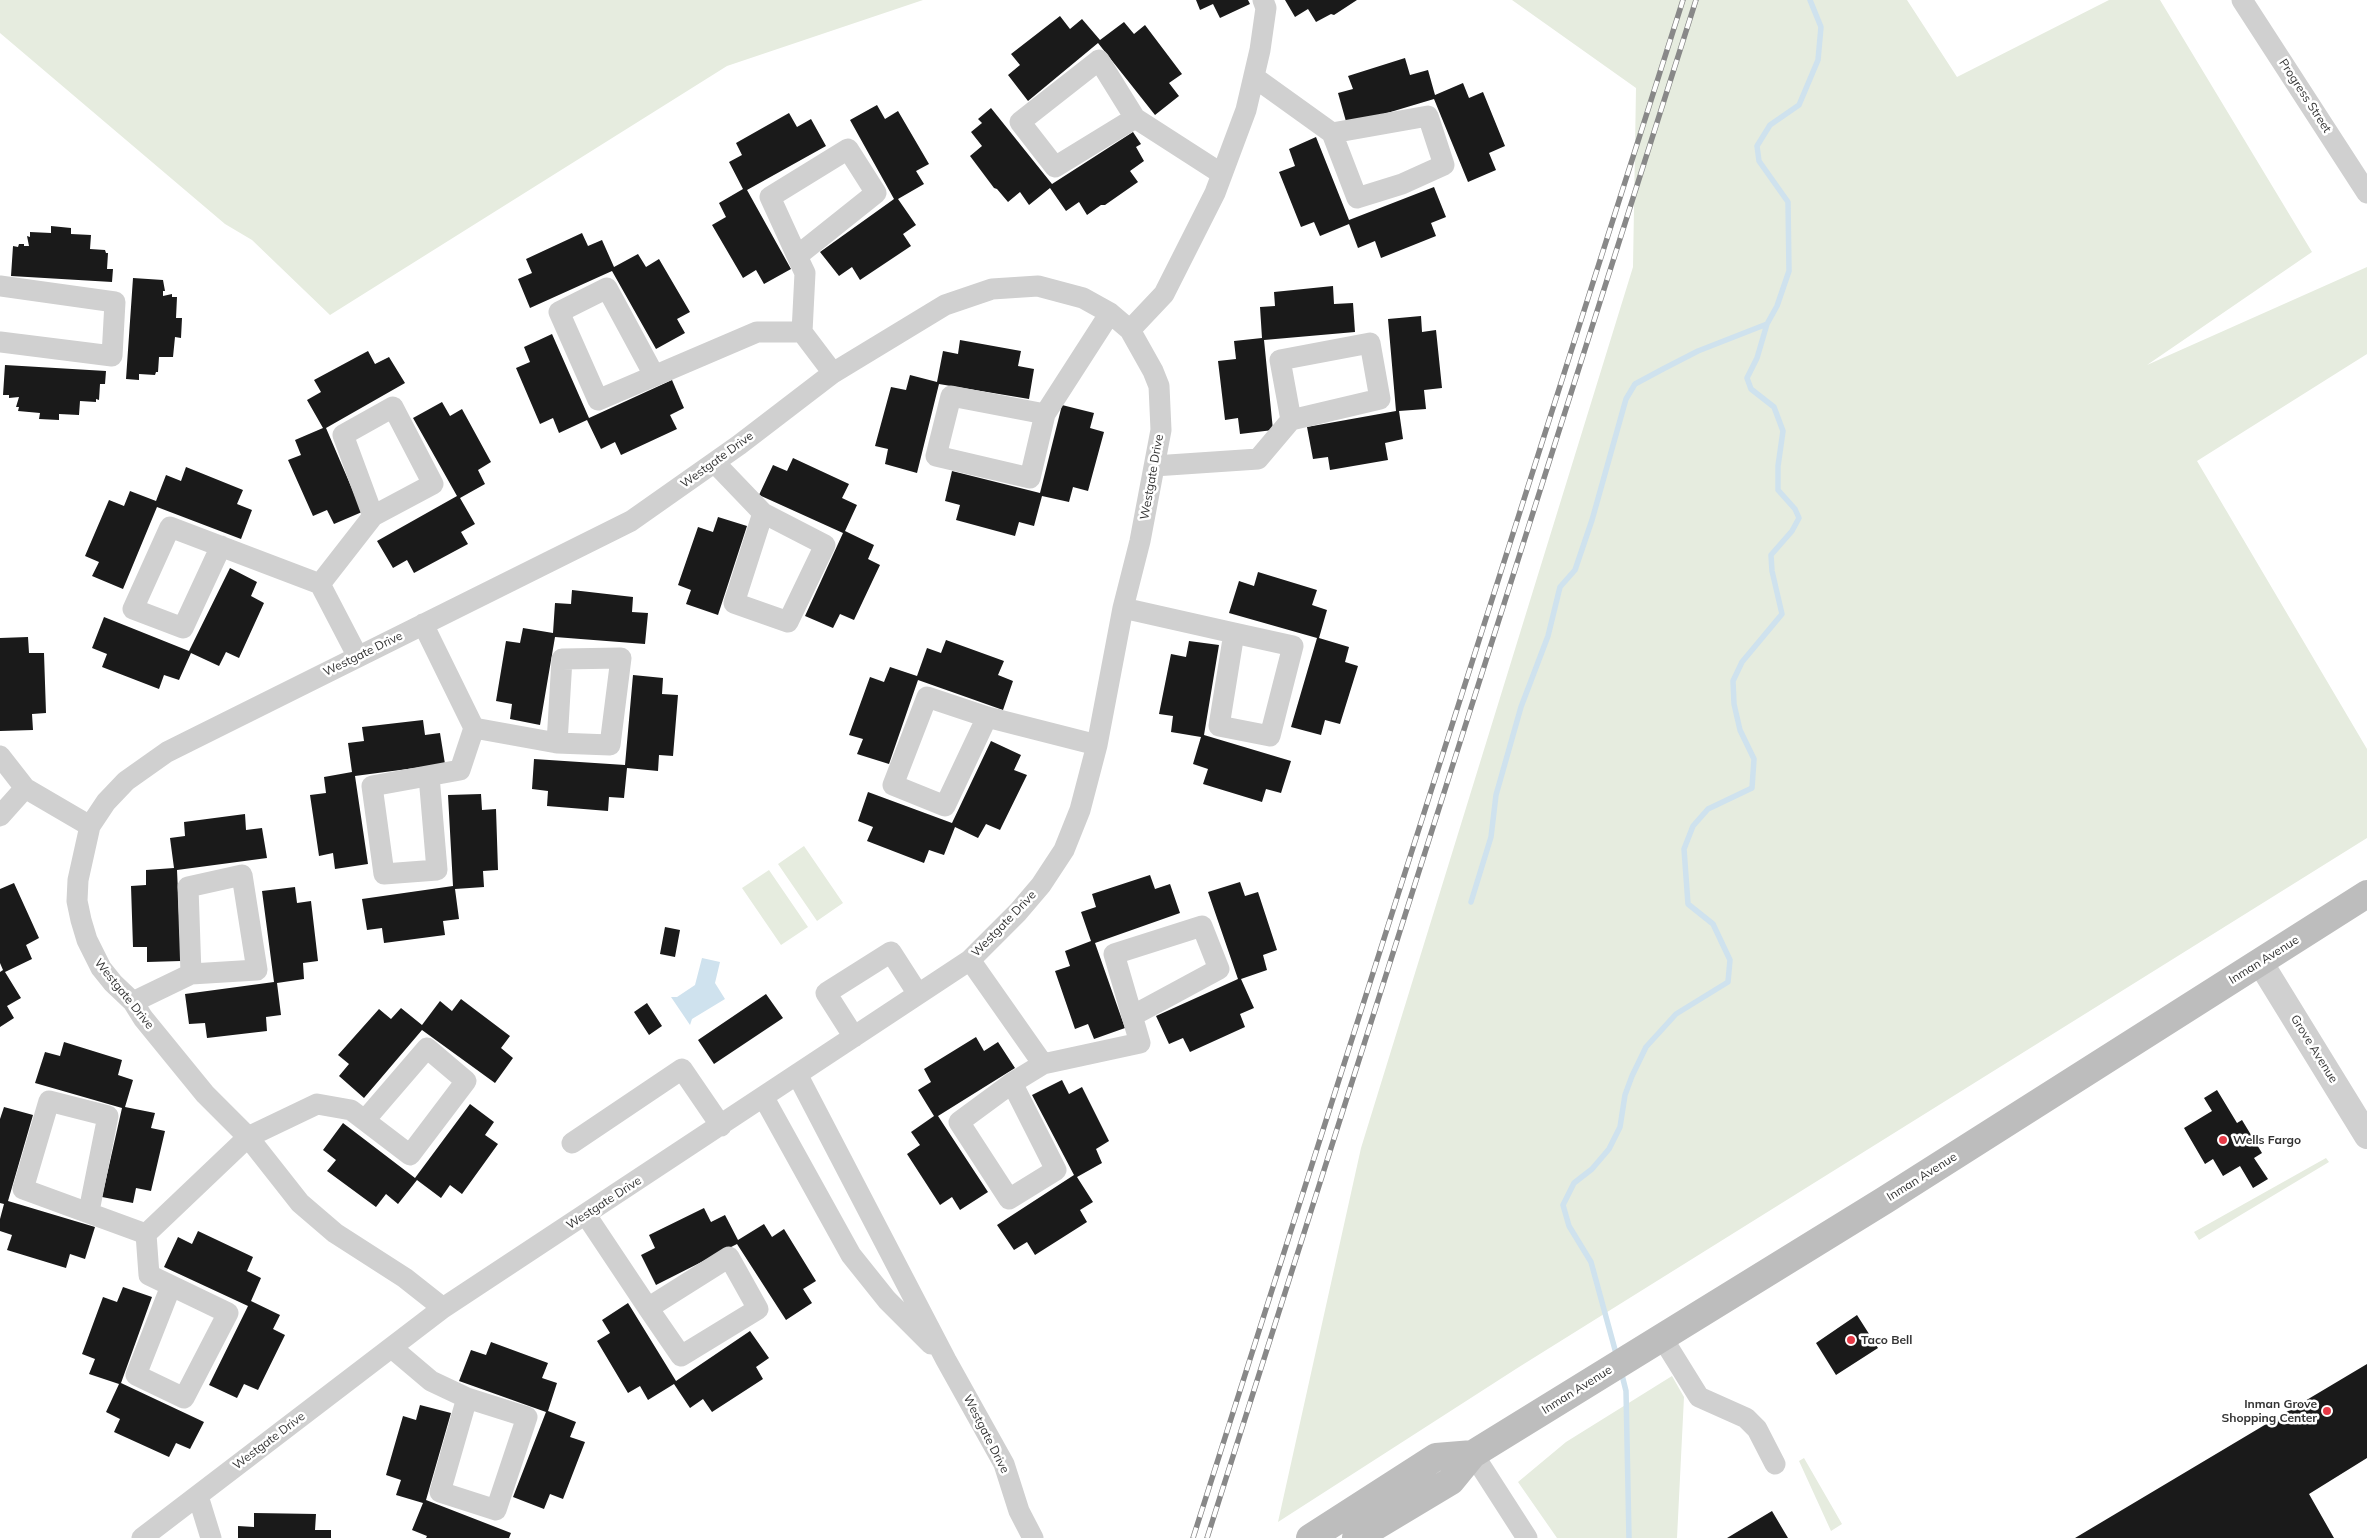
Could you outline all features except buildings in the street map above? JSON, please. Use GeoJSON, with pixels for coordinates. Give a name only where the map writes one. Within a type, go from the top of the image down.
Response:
{"type":"FeatureCollection","features":[{"type":"Feature","properties":{"kind":"main road","name":"Inman Avenue"},"geometry":{"type":"LineString","coordinates":[[1356,1538],[1451,1481],[1473,1454],[1663,1339],[2367,894]]}},
{"type":"Feature","properties":{"kind":"main road","name":"Inman Avenue"},"geometry":{"type":"LineString","coordinates":[[1310,1538],[1436,1457],[1473,1454]]}},
{"type":"Feature","properties":{"kind":"street"},"geometry":{"type":"LineString","coordinates":[[1130,330],[1164,294],[1222,174],[1246,110],[1254,77],[1266,8],[1263,0]]}},
{"type":"Feature","properties":{"kind":"street","name":"Progress Street"},"geometry":{"type":"LineString","coordinates":[[2242,0],[2367,193]]}},
{"type":"Feature","properties":{"kind":"street"},"geometry":{"type":"LineString","coordinates":[[1135,118],[1056,167],[1020,122],[1099,60],[1135,118],[1222,174]]}},
{"type":"Feature","properties":{"kind":"street"},"geometry":{"type":"LineString","coordinates":[[1254,77],[1332,133],[1357,198],[1402,184],[1444,165],[1428,116],[1332,133]]}},
{"type":"Feature","properties":{"kind":"street"},"geometry":{"type":"LineString","coordinates":[[797,256],[876,193],[848,149],[770,197],[797,256],[805,273],[802,332],[833,372]]}},
{"type":"Feature","properties":{"kind":"street"},"geometry":{"type":"LineString","coordinates":[[0,286],[115,302],[112,356],[0,342]]}},
{"type":"Feature","properties":{"kind":"street","name":"Westgate Drive"},"geometry":{"type":"LineString","coordinates":[[142,1538],[443,1308],[764,1098],[797,1074],[970,960],[1018,912],[1041,885],[1064,850],[1080,810],[1097,745],[1123,608],[1140,541],[1161,430],[1158,386],[1153,371],[1130,330],[1110,313],[1083,298],[1053,289],[1022,286],[992,289],[945,305],[833,372],[714,463],[630,521],[155,758],[126,780],[106,802],[90,826],[78,880],[77,901],[81,920],[87,940],[97,961],[113,984],[133,1002],[143,1018],[205,1094],[248,1137],[300,1203],[334,1233],[405,1278],[443,1308]]}},
{"type":"Feature","properties":{"kind":"street"},"geometry":{"type":"LineString","coordinates":[[654,375],[607,288],[558,312],[598,400],[757,332],[802,332]]}},
{"type":"Feature","properties":{"kind":"street"},"geometry":{"type":"LineString","coordinates":[[1045,414],[951,396],[936,456],[1030,478],[1045,414],[1110,313]]}},
{"type":"Feature","properties":{"kind":"street"},"geometry":{"type":"LineString","coordinates":[[1154,466],[1258,459],[1290,420],[1380,399],[1370,343],[1280,360],[1290,420]]}},
{"type":"Feature","properties":{"kind":"street"},"geometry":{"type":"LineString","coordinates":[[320,584],[373,516],[433,484],[392,407],[343,435],[373,516]]}},
{"type":"Feature","properties":{"kind":"street"},"geometry":{"type":"LineString","coordinates":[[714,463],[764,513],[825,545],[788,622],[734,603],[764,513]]}},
{"type":"Feature","properties":{"kind":"street"},"geometry":{"type":"LineString","coordinates":[[221,546],[183,628],[133,609],[170,527],[221,546],[320,584],[358,657]]}},
{"type":"Feature","properties":{"kind":"street"},"geometry":{"type":"LineString","coordinates":[[1123,608],[1293,646],[1270,736],[1219,726],[1234,633]]}},
{"type":"Feature","properties":{"kind":"street"},"geometry":{"type":"LineString","coordinates":[[423,624],[474,728],[460,770],[372,786],[384,874],[437,870],[428,776]]}},
{"type":"Feature","properties":{"kind":"street"},"geometry":{"type":"LineString","coordinates":[[474,728],[557,743],[610,745],[621,658],[562,659],[557,743]]}},
{"type":"Feature","properties":{"kind":"street"},"geometry":{"type":"LineString","coordinates":[[987,717],[945,806],[893,785],[926,697],[987,717],[1097,745]]}},
{"type":"Feature","properties":{"kind":"street"},"geometry":{"type":"LineString","coordinates":[[0,756],[25,788],[90,826]]}},
{"type":"Feature","properties":{"kind":"street"},"geometry":{"type":"LineString","coordinates":[[0,816],[25,788]]}},
{"type":"Feature","properties":{"kind":"street"},"geometry":{"type":"LineString","coordinates":[[133,1002],[191,974],[257,970],[242,875],[188,887],[191,974]]}},
{"type":"Feature","properties":{"kind":"street"},"geometry":{"type":"LineString","coordinates":[[1012,1083],[1056,1170],[1009,1199],[959,1122],[1012,1083],[1042,1064],[1140,1043],[1132,1016],[1114,954],[1202,926],[1219,969],[1132,1016]]}},
{"type":"Feature","properties":{"kind":"street"},"geometry":{"type":"LineString","coordinates":[[854,1037],[826,993],[891,952],[918,994]]}},
{"type":"Feature","properties":{"kind":"street"},"geometry":{"type":"LineString","coordinates":[[970,960],[1042,1064]]}},
{"type":"Feature","properties":{"kind":"street","name":"Grove Avenue"},"geometry":{"type":"LineString","coordinates":[[2260,962],[2367,1136]]}},
{"type":"Feature","properties":{"kind":"street"},"geometry":{"type":"LineString","coordinates":[[146,1234],[248,1137],[317,1104],[351,1110],[378,1133],[410,1155],[466,1081],[427,1048],[365,1120]]}},
{"type":"Feature","properties":{"kind":"street"},"geometry":{"type":"LineString","coordinates":[[572,1143],[682,1069],[721,1126]]}},
{"type":"Feature","properties":{"kind":"street","name":"Westgate Drive"},"geometry":{"type":"LineString","coordinates":[[797,1074],[946,1360],[1004,1464],[1019,1511],[1033,1538]]}},
{"type":"Feature","properties":{"kind":"street","name":"Westgate Drive"},"geometry":{"type":"LineString","coordinates":[[764,1098],[851,1255],[887,1300],[946,1360]]}},
{"type":"Feature","properties":{"kind":"street"},"geometry":{"type":"LineString","coordinates":[[89,1211],[108,1116],[49,1101],[23,1189],[89,1211],[146,1234]]}},
{"type":"Feature","properties":{"kind":"street"},"geometry":{"type":"LineString","coordinates":[[586,1215],[648,1308],[681,1356],[758,1309],[729,1257],[648,1308]]}},
{"type":"Feature","properties":{"kind":"street"},"geometry":{"type":"LineString","coordinates":[[146,1234],[149,1275],[228,1313],[184,1398],[136,1376],[171,1286]]}},
{"type":"Feature","properties":{"kind":"street"},"geometry":{"type":"LineString","coordinates":[[1663,1339],[1699,1397],[1746,1418],[1757,1429],[1775,1464]]}},
{"type":"Feature","properties":{"kind":"street"},"geometry":{"type":"LineString","coordinates":[[392,1348],[431,1380],[467,1398],[527,1417],[496,1510],[440,1492],[467,1398]]}},
{"type":"Feature","properties":{"kind":"street"},"geometry":{"type":"LineString","coordinates":[[1473,1454],[1527,1538]]}},
{"type":"Feature","properties":{"kind":"street"},"geometry":{"type":"LineString","coordinates":[[198,1496],[211,1538]]}},
{"type":"Feature","properties":{"kind":"shaded area"},"geometry":{"type":"Polygon","coordinates":[[[0,0],[923,0],[727,66],[330,315],[252,240],[225,224],[0,33],[0,0]]]}},
{"type":"Feature","properties":{"kind":"shaded area"},"geometry":{"type":"Polygon","coordinates":[[[1512,0],[1907,0],[1957,77],[2109,0],[2160,0],[2312,252],[2147,365],[2367,267],[2367,354],[2197,461],[2367,749],[2367,838],[1519,1367],[1278,1522],[1361,1148],[1633,267],[1636,88],[1512,0]]]}},
{"type":"Feature","properties":{"kind":"shaded area"},"geometry":{"type":"Polygon","coordinates":[[[804,846],[843,903],[817,921],[778,864],[804,846]]]}},
{"type":"Feature","properties":{"kind":"shaded area"},"geometry":{"type":"Polygon","coordinates":[[[769,870],[808,927],[781,945],[742,888],[769,870]]]}},
{"type":"Feature","properties":{"kind":"shaded area"},"geometry":{"type":"Polygon","coordinates":[[[2326,1158],[2329,1162],[2199,1240],[2194,1232],[2326,1158]]]}},
{"type":"Feature","properties":{"kind":"shaded area"},"geometry":{"type":"Polygon","coordinates":[[[1672,1376],[1684,1397],[1677,1538],[1557,1538],[1518,1482],[1566,1442],[1672,1376]]]}},
{"type":"Feature","properties":{"kind":"shaded area"},"geometry":{"type":"Polygon","coordinates":[[[1804,1458],[1842,1524],[1831,1531],[1799,1461],[1804,1458]]]}},
{"type":"Feature","properties":{"kind":"water"},"geometry":{"type":"Polygon","coordinates":[[[702,958],[720,962],[715,983],[725,999],[692,1019],[690,1025],[671,997],[677,997],[695,985],[702,958]]]}},
{"type":"Feature","properties":{"kind":"waterway"},"geometry":{"type":"LineString","coordinates":[[1617,1357],[1591,1262],[1569,1226],[1563,1205],[1574,1183],[1592,1169],[1609,1149],[1620,1127],[1625,1095],[1646,1047],[1676,1014],[1728,982],[1730,960],[1713,924],[1688,904],[1684,849],[1693,826],[1708,809],[1752,788],[1754,759],[1740,730],[1734,704],[1733,681],[1742,662],[1782,614],[1772,571],[1771,555],[1792,531],[1799,518],[1795,509],[1778,490],[1778,466],[1783,431],[1774,407],[1751,389],[1747,378],[1757,358],[1767,324],[1777,306],[1789,271],[1788,202],[1759,161],[1757,146],[1770,125],[1799,105],[1818,60],[1821,27],[1810,0]]}},
{"type":"Feature","properties":{"kind":"waterway"},"geometry":{"type":"LineString","coordinates":[[1471,902],[1491,837],[1496,795],[1521,707],[1548,636],[1560,587],[1575,570],[1592,520],[1626,399],[1635,384],[1663,369],[1698,351],[1767,324]]}},
{"type":"Feature","properties":{"kind":"waterway"},"geometry":{"type":"LineString","coordinates":[[1621,1371],[1626,1391],[1629,1538]]}},
{"type":"Feature","properties":{"kind":"railway"},"geometry":{"type":"LineString","coordinates":[[1193,1538],[1683,0]]}},
{"type":"Feature","properties":{"kind":"railway"},"geometry":{"type":"LineString","coordinates":[[1207,1538],[1696,0]]}},
{"type":"Feature","properties":{"kind":"place","name":"Wells Fargo"},"geometry":{"type":"Point","coordinates":[2223,1140]}},
{"type":"Feature","properties":{"kind":"place","name":"Taco Bell"},"geometry":{"type":"Point","coordinates":[1851,1340]}},
{"type":"Feature","properties":{"kind":"place","name":"Inman Grove Shopping Center"},"geometry":{"type":"Point","coordinates":[2327,1411]}}]}
